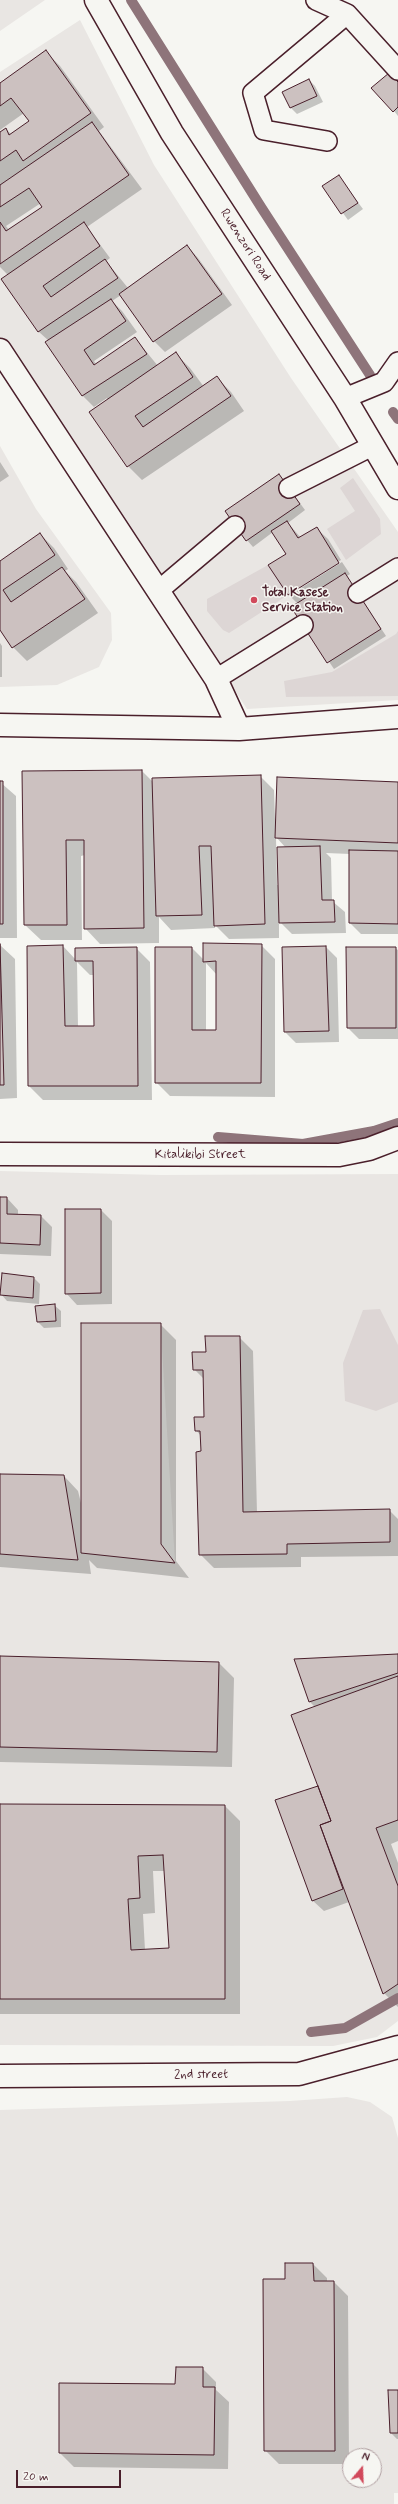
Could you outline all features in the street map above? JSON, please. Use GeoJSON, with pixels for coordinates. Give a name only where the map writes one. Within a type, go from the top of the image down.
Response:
{"type":"FeatureCollection","features":[{"type":"Feature","properties":{"kind":"street","name":"Rwenzori Road"},"geometry":{"type":"LineString","coordinates":[[96,0],[172,133],[345,398],[398,488]]}},
{"type":"Feature","properties":{"kind":"street"},"geometry":{"type":"LineString","coordinates":[[0,350],[216,680],[239,728]]}},
{"type":"Feature","properties":{"kind":"street"},"geometry":{"type":"LineString","coordinates":[[0,725],[239,728],[398,717]]}},
{"type":"Feature","properties":{"kind":"street","name":"Kitalikibi Street"},"geometry":{"type":"LineString","coordinates":[[0,1154],[339,1155],[369,1149],[398,1138]]}},
{"type":"Feature","properties":{"kind":"street","name":"2nd street"},"geometry":{"type":"LineString","coordinates":[[0,2076],[299,2074],[398,2047]]}},
{"type":"Feature","properties":{"kind":"lane"},"geometry":{"type":"LineString","coordinates":[[316,0],[347,14],[398,70]]}},
{"type":"Feature","properties":{"kind":"lane"},"geometry":{"type":"LineString","coordinates":[[327,141],[264,130],[253,93],[347,14]]}},
{"type":"Feature","properties":{"kind":"lane"},"geometry":{"type":"LineString","coordinates":[[345,398],[384,382],[398,362]]}},
{"type":"Feature","properties":{"kind":"lane"},"geometry":{"type":"LineString","coordinates":[[289,488],[372,446]]}},
{"type":"Feature","properties":{"kind":"lane"},"geometry":{"type":"LineString","coordinates":[[158,591],[235,526]]}},
{"type":"Feature","properties":{"kind":"lane"},"geometry":{"type":"LineString","coordinates":[[358,593],[398,568]]}},
{"type":"Feature","properties":{"kind":"lane"},"geometry":{"type":"LineString","coordinates":[[216,680],[303,625]]}},
{"type":"Feature","properties":{"kind":"shaded area"},"geometry":{"type":"Polygon","coordinates":[[[0,0],[45,0],[0,31],[0,0]]]}},
{"type":"Feature","properties":{"kind":"shaded area"},"geometry":{"type":"Polygon","coordinates":[[[80,20],[154,165],[291,378],[398,532],[398,700],[247,709],[109,500],[0,351],[0,72],[80,20]]]}},
{"type":"Feature","properties":{"kind":"shaded area"},"geometry":{"type":"Polygon","coordinates":[[[0,446],[36,509],[111,613],[112,640],[99,667],[57,685],[0,687],[0,446]]]}},
{"type":"Feature","properties":{"kind":"shaded area"},"geometry":{"type":"Polygon","coordinates":[[[353,478],[380,519],[381,534],[346,560],[327,529],[355,511],[340,488],[353,478]]]}},
{"type":"Feature","properties":{"kind":"shaded area"},"geometry":{"type":"Polygon","coordinates":[[[268,565],[288,595],[229,633],[223,630],[207,611],[207,599],[268,565]]]}},
{"type":"Feature","properties":{"kind":"shaded area"},"geometry":{"type":"Polygon","coordinates":[[[398,631],[398,696],[286,697],[284,681],[332,672],[396,634],[398,631]]]}},
{"type":"Feature","properties":{"kind":"shaded area"},"geometry":{"type":"Polygon","coordinates":[[[0,1171],[161,1175],[398,1174],[398,2021],[377,2037],[333,2046],[0,2045],[0,1171]],[[161,1333],[161,1544],[175,1563],[161,1333]]]}},
{"type":"Feature","properties":{"kind":"shaded area"},"geometry":{"type":"Polygon","coordinates":[[[380,1309],[398,1345],[398,1402],[376,1411],[345,1401],[343,1363],[363,1310],[380,1309]]]}},
{"type":"Feature","properties":{"kind":"shaded area"},"geometry":{"type":"Polygon","coordinates":[[[347,2097],[370,2102],[392,2117],[398,2138],[398,2493],[394,2493],[394,2504],[0,2504],[0,2110],[290,2101],[347,2097]]]}},
{"type":"Feature","properties":{"kind":"building"},"geometry":{"type":"Polygon","coordinates":[[[46,50],[91,113],[23,161],[16,150],[0,161],[0,132],[6,128],[9,135],[29,121],[11,98],[0,106],[0,83],[46,50]]]}},
{"type":"Feature","properties":{"kind":"building"},"geometry":{"type":"Polygon","coordinates":[[[389,73],[398,82],[398,107],[393,112],[371,88],[389,73]]]}},
{"type":"Feature","properties":{"kind":"building"},"geometry":{"type":"Polygon","coordinates":[[[309,79],[317,96],[290,108],[282,92],[309,79]]]}},
{"type":"Feature","properties":{"kind":"building"},"geometry":{"type":"Polygon","coordinates":[[[92,122],[129,175],[0,264],[0,222],[6,231],[42,207],[29,188],[0,207],[0,185],[92,122]]]}},
{"type":"Feature","properties":{"kind":"building"},"geometry":{"type":"Polygon","coordinates":[[[339,175],[358,203],[341,214],[322,186],[339,175]]]}},
{"type":"Feature","properties":{"kind":"building"},"geometry":{"type":"Polygon","coordinates":[[[84,222],[100,246],[43,286],[51,297],[105,259],[118,278],[38,332],[1,279],[84,222]]]}},
{"type":"Feature","properties":{"kind":"building"},"geometry":{"type":"Polygon","coordinates":[[[187,245],[222,294],[153,342],[119,294],[187,245]]]}},
{"type":"Feature","properties":{"kind":"building"},"geometry":{"type":"Polygon","coordinates":[[[111,299],[126,321],[84,350],[94,365],[135,337],[147,354],[82,396],[45,342],[111,299]]]}},
{"type":"Feature","properties":{"kind":"building"},"geometry":{"type":"Polygon","coordinates":[[[176,352],[193,377],[135,416],[143,427],[217,376],[231,396],[127,467],[89,412],[176,352]]]}},
{"type":"Feature","properties":{"kind":"building"},"geometry":{"type":"Polygon","coordinates":[[[279,474],[300,504],[246,541],[225,511],[279,474]]]}},
{"type":"Feature","properties":{"kind":"building"},"geometry":{"type":"Polygon","coordinates":[[[287,521],[298,538],[317,527],[339,563],[288,595],[268,565],[286,554],[271,531],[287,521]]]}},
{"type":"Feature","properties":{"kind":"building"},"geometry":{"type":"Polygon","coordinates":[[[40,533],[55,555],[3,590],[11,602],[62,567],[85,599],[12,648],[0,630],[0,561],[40,533]]]}},
{"type":"Feature","properties":{"kind":"building"},"geometry":{"type":"Polygon","coordinates":[[[345,573],[381,629],[327,663],[291,607],[345,573]]]}},
{"type":"Feature","properties":{"kind":"building"},"geometry":{"type":"Polygon","coordinates":[[[142,770],[144,928],[84,929],[84,840],[66,840],[67,925],[24,925],[22,771],[142,770]]]}},
{"type":"Feature","properties":{"kind":"building"},"geometry":{"type":"Polygon","coordinates":[[[261,775],[265,924],[214,926],[211,846],[199,846],[202,915],[156,916],[152,778],[261,775]]]}},
{"type":"Feature","properties":{"kind":"building"},"geometry":{"type":"Polygon","coordinates":[[[277,777],[398,782],[398,843],[275,838],[277,777]]]}},
{"type":"Feature","properties":{"kind":"building"},"geometry":{"type":"Polygon","coordinates":[[[0,781],[3,781],[3,924],[0,924],[0,781]]]}},
{"type":"Feature","properties":{"kind":"building"},"geometry":{"type":"Polygon","coordinates":[[[320,846],[322,900],[334,900],[335,922],[279,923],[277,847],[320,846]]]}},
{"type":"Feature","properties":{"kind":"building"},"geometry":{"type":"Polygon","coordinates":[[[349,850],[398,851],[398,924],[349,923],[349,850]]]}},
{"type":"Feature","properties":{"kind":"building"},"geometry":{"type":"Polygon","coordinates":[[[203,943],[262,944],[261,1083],[155,1083],[155,947],[192,947],[192,1030],[216,1030],[216,961],[203,962],[203,943]]]}},
{"type":"Feature","properties":{"kind":"building"},"geometry":{"type":"Polygon","coordinates":[[[0,944],[4,1085],[0,1085],[0,944]]]}},
{"type":"Feature","properties":{"kind":"building"},"geometry":{"type":"Polygon","coordinates":[[[63,945],[65,1026],[94,1026],[93,961],[75,961],[75,948],[137,947],[138,1086],[28,1086],[27,946],[63,945]]]}},
{"type":"Feature","properties":{"kind":"building"},"geometry":{"type":"Polygon","coordinates":[[[326,946],[329,1031],[284,1032],[282,947],[326,946]]]}},
{"type":"Feature","properties":{"kind":"building"},"geometry":{"type":"Polygon","coordinates":[[[346,947],[396,947],[396,1028],[347,1028],[346,947]]]}},
{"type":"Feature","properties":{"kind":"building"},"geometry":{"type":"Polygon","coordinates":[[[0,1197],[7,1197],[7,1214],[41,1215],[40,1245],[0,1243],[0,1197]]]}},
{"type":"Feature","properties":{"kind":"building"},"geometry":{"type":"Polygon","coordinates":[[[65,1209],[101,1209],[101,1293],[65,1294],[65,1209]]]}},
{"type":"Feature","properties":{"kind":"building"},"geometry":{"type":"Polygon","coordinates":[[[2,1273],[34,1277],[33,1298],[0,1295],[2,1273]]]}},
{"type":"Feature","properties":{"kind":"building"},"geometry":{"type":"Polygon","coordinates":[[[55,1304],[56,1321],[37,1322],[35,1306],[55,1304]]]}},
{"type":"Feature","properties":{"kind":"building"},"geometry":{"type":"Polygon","coordinates":[[[81,1323],[161,1323],[161,1544],[175,1563],[81,1553],[81,1323]]]}},
{"type":"Feature","properties":{"kind":"building"},"geometry":{"type":"Polygon","coordinates":[[[205,1336],[240,1336],[243,1512],[390,1509],[390,1542],[287,1544],[287,1554],[199,1555],[196,1452],[201,1451],[200,1431],[195,1431],[194,1417],[204,1417],[203,1370],[193,1370],[192,1352],[206,1352],[205,1336]]]}},
{"type":"Feature","properties":{"kind":"building"},"geometry":{"type":"Polygon","coordinates":[[[0,1474],[64,1475],[78,1560],[0,1554],[0,1474]]]}},
{"type":"Feature","properties":{"kind":"building"},"geometry":{"type":"Polygon","coordinates":[[[398,1654],[398,1673],[309,1702],[294,1659],[398,1654]]]}},
{"type":"Feature","properties":{"kind":"building"},"geometry":{"type":"Polygon","coordinates":[[[0,1656],[219,1662],[217,1752],[0,1747],[0,1656]]]}},
{"type":"Feature","properties":{"kind":"building"},"geometry":{"type":"Polygon","coordinates":[[[398,1676],[398,1820],[376,1828],[398,1886],[398,1984],[383,1994],[320,1825],[331,1821],[291,1715],[398,1676]]]}},
{"type":"Feature","properties":{"kind":"building"},"geometry":{"type":"Polygon","coordinates":[[[318,1786],[331,1821],[320,1825],[343,1889],[312,1901],[275,1800],[318,1786]]]}},
{"type":"Feature","properties":{"kind":"building"},"geometry":{"type":"Polygon","coordinates":[[[0,1804],[225,1805],[225,1999],[0,1999],[0,1804]],[[163,1855],[138,1856],[140,1898],[128,1899],[131,1950],[169,1948],[163,1855]]]}},
{"type":"Feature","properties":{"kind":"building"},"geometry":{"type":"Polygon","coordinates":[[[285,2263],[313,2263],[314,2281],[334,2281],[335,2451],[264,2451],[263,2279],[285,2279],[285,2263]]]}},
{"type":"Feature","properties":{"kind":"building"},"geometry":{"type":"Polygon","coordinates":[[[176,2367],[203,2367],[203,2387],[215,2387],[214,2455],[59,2453],[59,2383],[175,2384],[176,2367]]]}},
{"type":"Feature","properties":{"kind":"building"},"geometry":{"type":"Polygon","coordinates":[[[388,2390],[398,2390],[398,2433],[390,2433],[388,2390]]]}},
{"type":"Feature","properties":{"kind":"waterway"},"geometry":{"type":"LineString","coordinates":[[131,0],[261,207],[370,375]]}},
{"type":"Feature","properties":{"kind":"waterway"},"geometry":{"type":"LineString","coordinates":[[393,412],[398,419]]}},
{"type":"Feature","properties":{"kind":"waterway"},"geometry":{"type":"LineString","coordinates":[[218,1137],[303,1144],[374,1131],[398,1123]]}},
{"type":"Feature","properties":{"kind":"waterway"},"geometry":{"type":"LineString","coordinates":[[311,2032],[345,2028],[398,1998]]}},
{"type":"Feature","properties":{"kind":"place","name":"Total Kasese Service Station"},"geometry":{"type":"Point","coordinates":[254,600]}}]}
